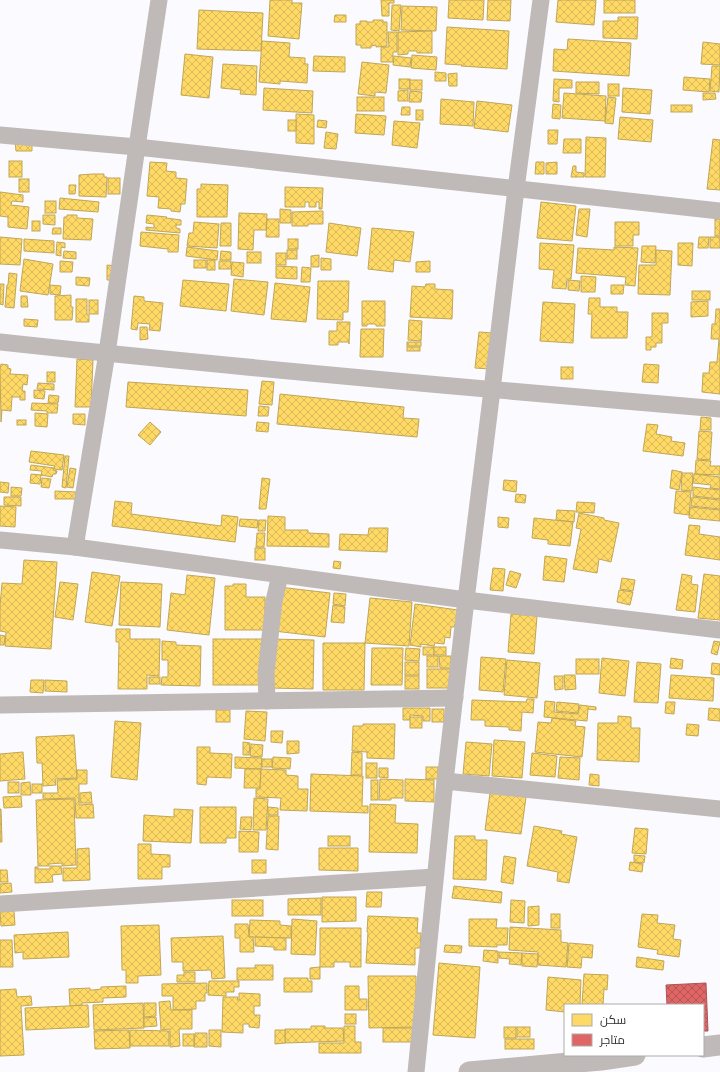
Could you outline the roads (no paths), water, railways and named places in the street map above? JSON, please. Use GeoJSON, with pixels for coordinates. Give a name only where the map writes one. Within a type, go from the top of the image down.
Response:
{"type":"FeatureCollection","features":[{"type":"Feature","properties":{"kind":"street"},"geometry":{"type":"LineString","coordinates":[[75,547],[107,354],[160,0]]}},
{"type":"Feature","properties":{"kind":"street"},"geometry":{"type":"LineString","coordinates":[[416,1072],[444,781],[516,189],[541,0]]}},
{"type":"Feature","properties":{"kind":"street"},"geometry":{"type":"LineString","coordinates":[[0,135],[137,147],[720,211]]}},
{"type":"Feature","properties":{"kind":"street"},"geometry":{"type":"LineString","coordinates":[[0,342],[107,354],[492,390],[720,409]]}},
{"type":"Feature","properties":{"kind":"street"},"geometry":{"type":"LineString","coordinates":[[0,540],[75,547],[466,600],[720,630]]}},
{"type":"Feature","properties":{"kind":"street"},"geometry":{"type":"LineString","coordinates":[[267,701],[267,666],[274,601],[280,575]]}},
{"type":"Feature","properties":{"kind":"street"},"geometry":{"type":"LineString","coordinates":[[0,705],[455,698]]}},
{"type":"Feature","properties":{"kind":"street"},"geometry":{"type":"LineString","coordinates":[[444,781],[720,809]]}},
{"type":"Feature","properties":{"kind":"street"},"geometry":{"type":"LineString","coordinates":[[0,904],[435,877]]}},
{"type":"Feature","properties":{"kind":"street"},"geometry":{"type":"LineString","coordinates":[[704,1047],[720,1045]]}},
{"type":"Feature","properties":{"kind":"street"},"geometry":{"type":"LineString","coordinates":[[469,1072],[600,1066],[631,1056]]}}]}
